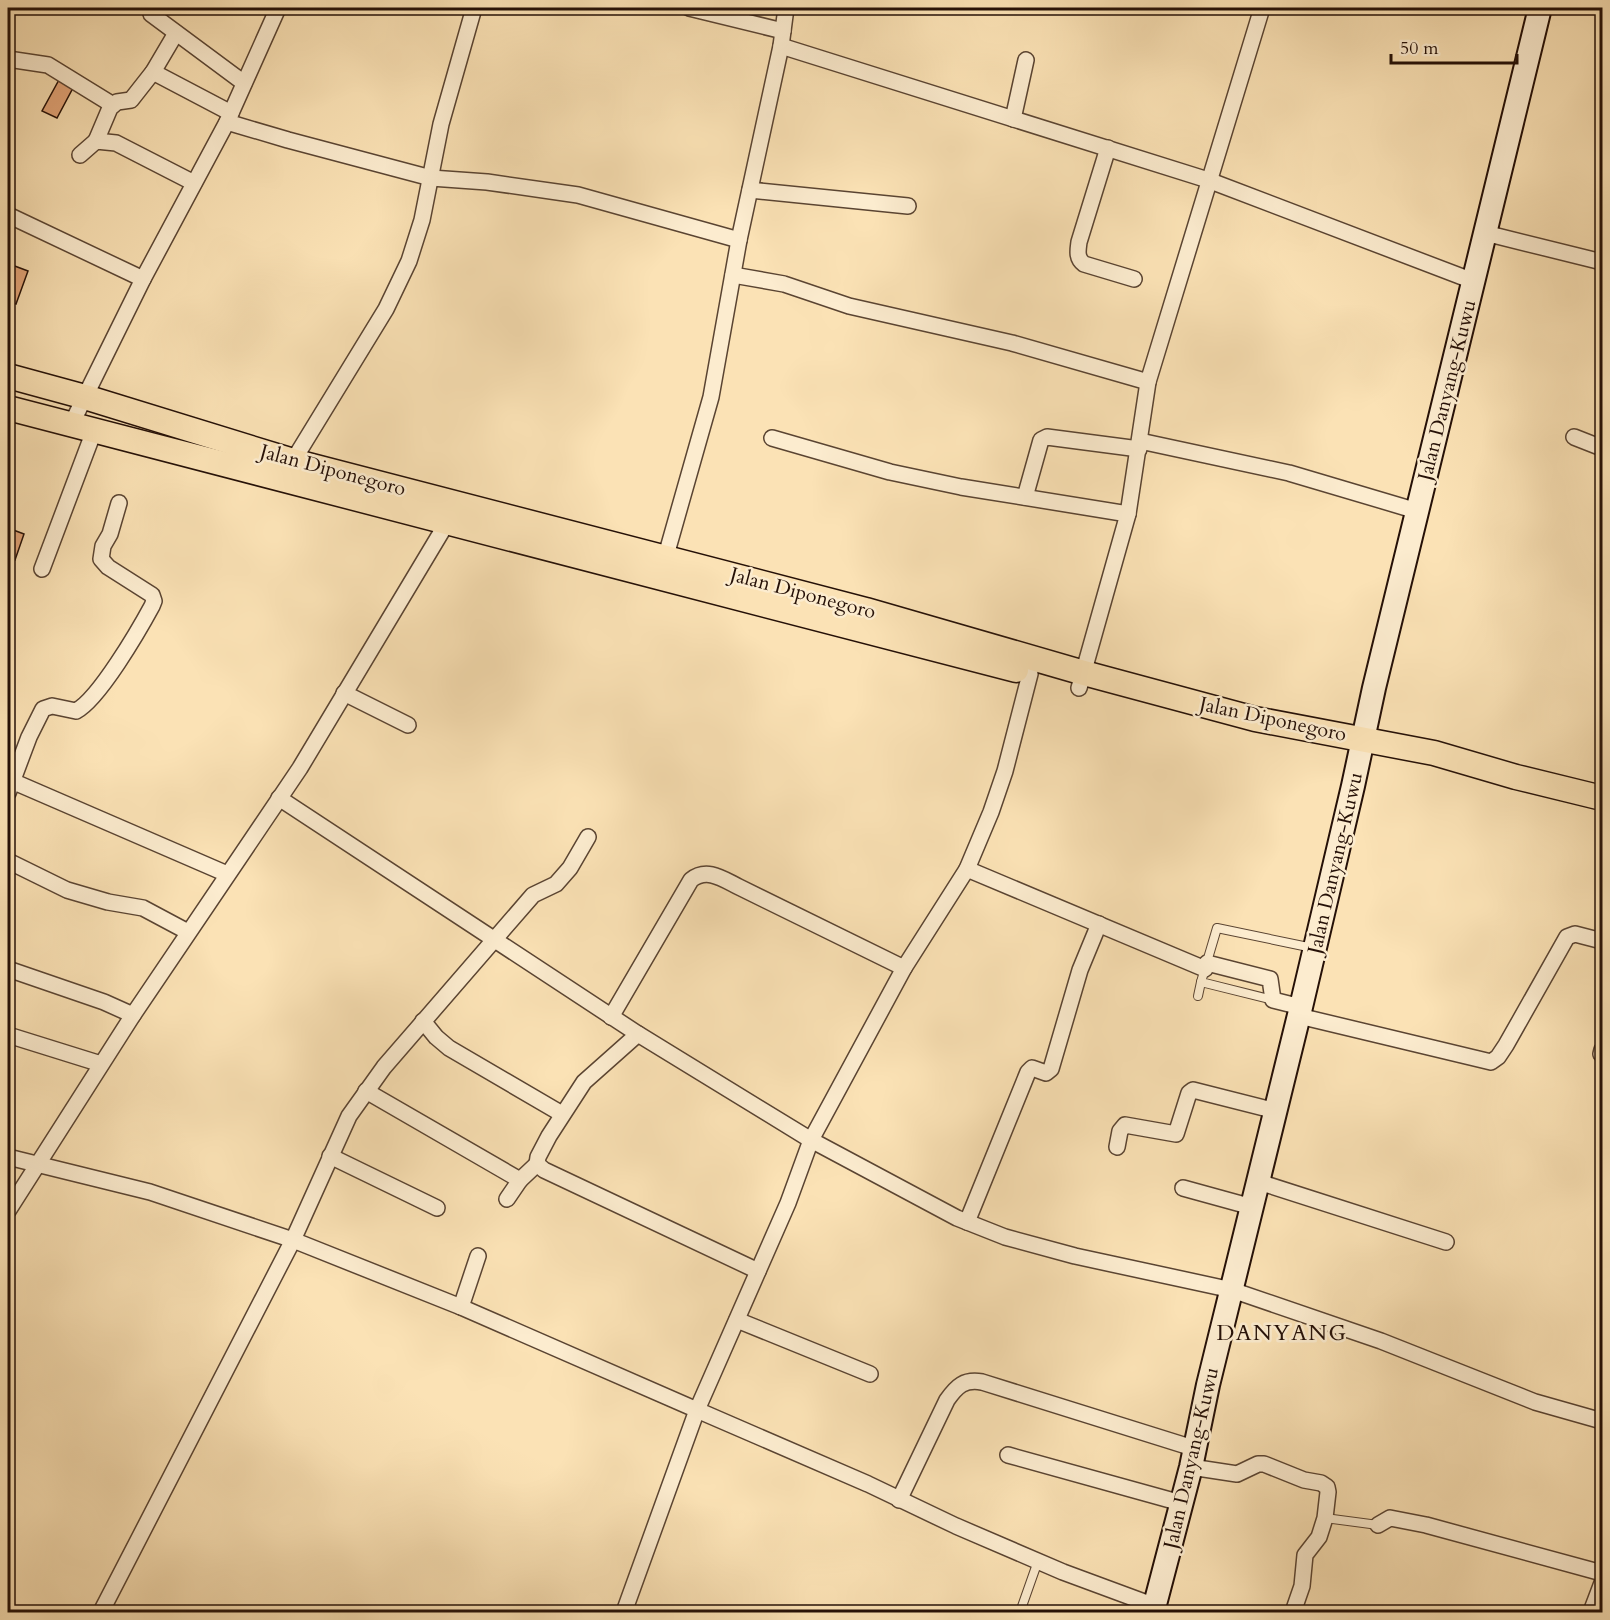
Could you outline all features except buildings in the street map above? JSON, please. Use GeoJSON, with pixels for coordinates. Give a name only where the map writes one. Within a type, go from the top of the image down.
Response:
{"type":"FeatureCollection","features":[{"type":"Feature","properties":{"kind":"main road","name":"Jalan Diponegoro"},"geometry":{"type":"LineString","coordinates":[[8,376],[85,397],[293,461],[452,513]]}},
{"type":"Feature","properties":{"kind":"main road","name":"Jalan Diponegoro"},"geometry":{"type":"LineString","coordinates":[[8,408],[83,428],[452,513],[663,567],[1030,674],[1082,680]]}},
{"type":"Feature","properties":{"kind":"main road","name":"Jalan Diponegoro"},"geometry":{"type":"LineString","coordinates":[[663,567],[866,610],[1082,680],[1178,715],[1361,746],[1399,761],[1602,807]]}},
{"type":"Feature","properties":{"kind":"street"},"geometry":{"type":"LineString","coordinates":[[42,569],[83,428],[85,397],[143,279],[229,117],[278,8]]}},
{"type":"Feature","properties":{"kind":"street"},"geometry":{"type":"LineString","coordinates":[[293,461],[386,309],[409,261],[422,219],[441,124],[474,8]]}},
{"type":"Feature","properties":{"kind":"street"},"geometry":{"type":"LineString","coordinates":[[689,8],[1013,119],[1208,180],[1473,281]]}},
{"type":"Feature","properties":{"kind":"street"},"geometry":{"type":"LineString","coordinates":[[663,567],[711,397],[739,240],[782,38],[786,8]]}},
{"type":"Feature","properties":{"kind":"street"},"geometry":{"type":"LineString","coordinates":[[1082,680],[1128,514],[1148,382],[1262,8]]}},
{"type":"Feature","properties":{"kind":"street","name":"Jalan Danyang-Kuwu"},"geometry":{"type":"LineString","coordinates":[[1154,1609],[1259,1182],[1361,746],[1540,8]]}},
{"type":"Feature","properties":{"kind":"street"},"geometry":{"type":"LineString","coordinates":[[151,14],[244,83]]}},
{"type":"Feature","properties":{"kind":"street"},"geometry":{"type":"LineString","coordinates":[[8,58],[48,65],[113,105],[131,100],[153,72],[176,33]]}},
{"type":"Feature","properties":{"kind":"street"},"geometry":{"type":"LineString","coordinates":[[1013,119],[1026,60]]}},
{"type":"Feature","properties":{"kind":"street"},"geometry":{"type":"LineString","coordinates":[[153,72],[229,117],[288,140],[431,178],[487,182],[579,195],[739,240]]}},
{"type":"Feature","properties":{"kind":"street"},"geometry":{"type":"LineString","coordinates":[[80,155],[96,141],[113,105]]}},
{"type":"Feature","properties":{"kind":"street"},"geometry":{"type":"LineString","coordinates":[[96,141],[116,143],[194,183]]}},
{"type":"Feature","properties":{"kind":"street"},"geometry":{"type":"LineString","coordinates":[[1108,148],[1077,253],[1084,264],[1134,279]]}},
{"type":"Feature","properties":{"kind":"street"},"geometry":{"type":"LineString","coordinates":[[750,190],[908,206]]}},
{"type":"Feature","properties":{"kind":"street"},"geometry":{"type":"LineString","coordinates":[[8,215],[143,279]]}},
{"type":"Feature","properties":{"kind":"street"},"geometry":{"type":"LineString","coordinates":[[1485,233],[1602,262]]}},
{"type":"Feature","properties":{"kind":"street"},"geometry":{"type":"LineString","coordinates":[[733,275],[784,285],[849,306],[1012,343],[1148,382]]}},
{"type":"Feature","properties":{"kind":"street"},"geometry":{"type":"LineString","coordinates":[[1025,497],[1041,440],[1047,437],[1139,445],[1289,473],[1418,511]]}},
{"type":"Feature","properties":{"kind":"street"},"geometry":{"type":"LineString","coordinates":[[1574,437],[1602,448]]}},
{"type":"Feature","properties":{"kind":"street"},"geometry":{"type":"LineString","coordinates":[[772,438],[890,472],[1128,514]]}},
{"type":"Feature","properties":{"kind":"street"},"geometry":{"type":"LineString","coordinates":[[119,503],[110,534],[103,546],[101,559],[108,567],[152,595],[154,601],[120,659],[80,710],[52,706],[43,709],[29,737],[10,787],[228,874]]}},
{"type":"Feature","properties":{"kind":"street"},"geometry":{"type":"LineString","coordinates":[[8,1211],[133,1015],[300,768],[452,513]]}},
{"type":"Feature","properties":{"kind":"street"},"geometry":{"type":"LineString","coordinates":[[624,1612],[698,1410],[788,1203],[812,1140],[904,968],[967,869],[1005,771],[1030,674]]}},
{"type":"Feature","properties":{"kind":"street"},"geometry":{"type":"LineString","coordinates":[[344,693],[408,725]]}},
{"type":"Feature","properties":{"kind":"street"},"geometry":{"type":"LineString","coordinates":[[279,798],[638,1034],[812,1140],[967,1222],[1005,1237],[1075,1256],[1232,1290],[1381,1341],[1535,1402],[1602,1421]]}},
{"type":"Feature","properties":{"kind":"street"},"geometry":{"type":"LineString","coordinates":[[101,1612],[294,1240],[349,1116],[366,1091],[423,1021],[494,938],[533,895],[556,884],[570,868],[588,837]]}},
{"type":"Feature","properties":{"kind":"street"},"geometry":{"type":"LineString","coordinates":[[8,861],[67,890],[108,902],[143,908],[188,932]]}},
{"type":"Feature","properties":{"kind":"street"},"geometry":{"type":"LineString","coordinates":[[967,869],[1099,924],[1204,972],[1270,979],[1272,1000],[1300,1011],[1491,1062],[1498,1057],[1506,1045],[1568,937],[1575,934],[1602,941]]}},
{"type":"Feature","properties":{"kind":"street"},"geometry":{"type":"LineString","coordinates":[[611,1017],[691,880],[702,874],[714,875],[904,968]]}},
{"type":"Feature","properties":{"kind":"street"},"geometry":{"type":"LineString","coordinates":[[967,1222],[1029,1072],[1032,1068],[1046,1073],[1051,1069],[1080,970],[1099,924]]}},
{"type":"Feature","properties":{"kind":"street"},"geometry":{"type":"LineString","coordinates":[[8,969],[104,1002],[133,1015]]}},
{"type":"Feature","properties":{"kind":"street"},"geometry":{"type":"LineString","coordinates":[[423,1021],[449,1048],[562,1114]]}},
{"type":"Feature","properties":{"kind":"street"},"geometry":{"type":"LineString","coordinates":[[507,1199],[520,1180],[537,1164],[538,1157],[562,1114],[584,1082],[638,1034]]}},
{"type":"Feature","properties":{"kind":"street"},"geometry":{"type":"LineString","coordinates":[[8,1035],[101,1064]]}},
{"type":"Feature","properties":{"kind":"street"},"geometry":{"type":"LineString","coordinates":[[1117,1147],[1120,1131],[1125,1125],[1176,1134],[1189,1093],[1193,1090],[1276,1111]]}},
{"type":"Feature","properties":{"kind":"street"},"geometry":{"type":"LineString","coordinates":[[366,1091],[520,1180]]}},
{"type":"Feature","properties":{"kind":"street"},"geometry":{"type":"LineString","coordinates":[[330,1156],[438,1208]]}},
{"type":"Feature","properties":{"kind":"street"},"geometry":{"type":"LineString","coordinates":[[8,1157],[150,1192],[294,1240],[461,1307],[956,1526],[1154,1609]]}},
{"type":"Feature","properties":{"kind":"street"},"geometry":{"type":"LineString","coordinates":[[537,1164],[544,1170],[758,1271]]}},
{"type":"Feature","properties":{"kind":"street"},"geometry":{"type":"LineString","coordinates":[[1259,1182],[1446,1242]]}},
{"type":"Feature","properties":{"kind":"street"},"geometry":{"type":"LineString","coordinates":[[1183,1188],[1252,1207]]}},
{"type":"Feature","properties":{"kind":"street"},"geometry":{"type":"LineString","coordinates":[[461,1307],[478,1256]]}},
{"type":"Feature","properties":{"kind":"street"},"geometry":{"type":"LineString","coordinates":[[737,1320],[870,1374]]}},
{"type":"Feature","properties":{"kind":"street"},"geometry":{"type":"LineString","coordinates":[[899,1500],[947,1400],[955,1389],[967,1381],[982,1382],[1237,1474],[1258,1464],[1264,1464],[1304,1480],[1327,1486],[1325,1518],[1319,1537],[1305,1555],[1302,1586],[1293,1612]]}},
{"type":"Feature","properties":{"kind":"street"},"geometry":{"type":"LineString","coordinates":[[1008,1455],[1181,1503]]}},
{"type":"Feature","properties":{"kind":"street"},"geometry":{"type":"LineString","coordinates":[[1378,1525],[1390,1518],[1426,1525],[1602,1572]]}},
{"type":"Feature","properties":{"kind":"street"},"geometry":{"type":"LineString","coordinates":[[1590,1612],[1602,1583]]}},
{"type":"Feature","properties":{"kind":"lane"},"geometry":{"type":"LineString","coordinates":[[1198,996],[1217,928],[1315,949]]}},
{"type":"Feature","properties":{"kind":"lane"},"geometry":{"type":"LineString","coordinates":[[1325,1518],[1378,1525]]}},
{"type":"Feature","properties":{"kind":"lane"},"geometry":{"type":"LineString","coordinates":[[1020,1612],[1038,1561]]}},
{"type":"Feature","properties":{"kind":"district","name":"DANYANG"},"geometry":{"type":"Point","coordinates":[1282,1333]}}]}
